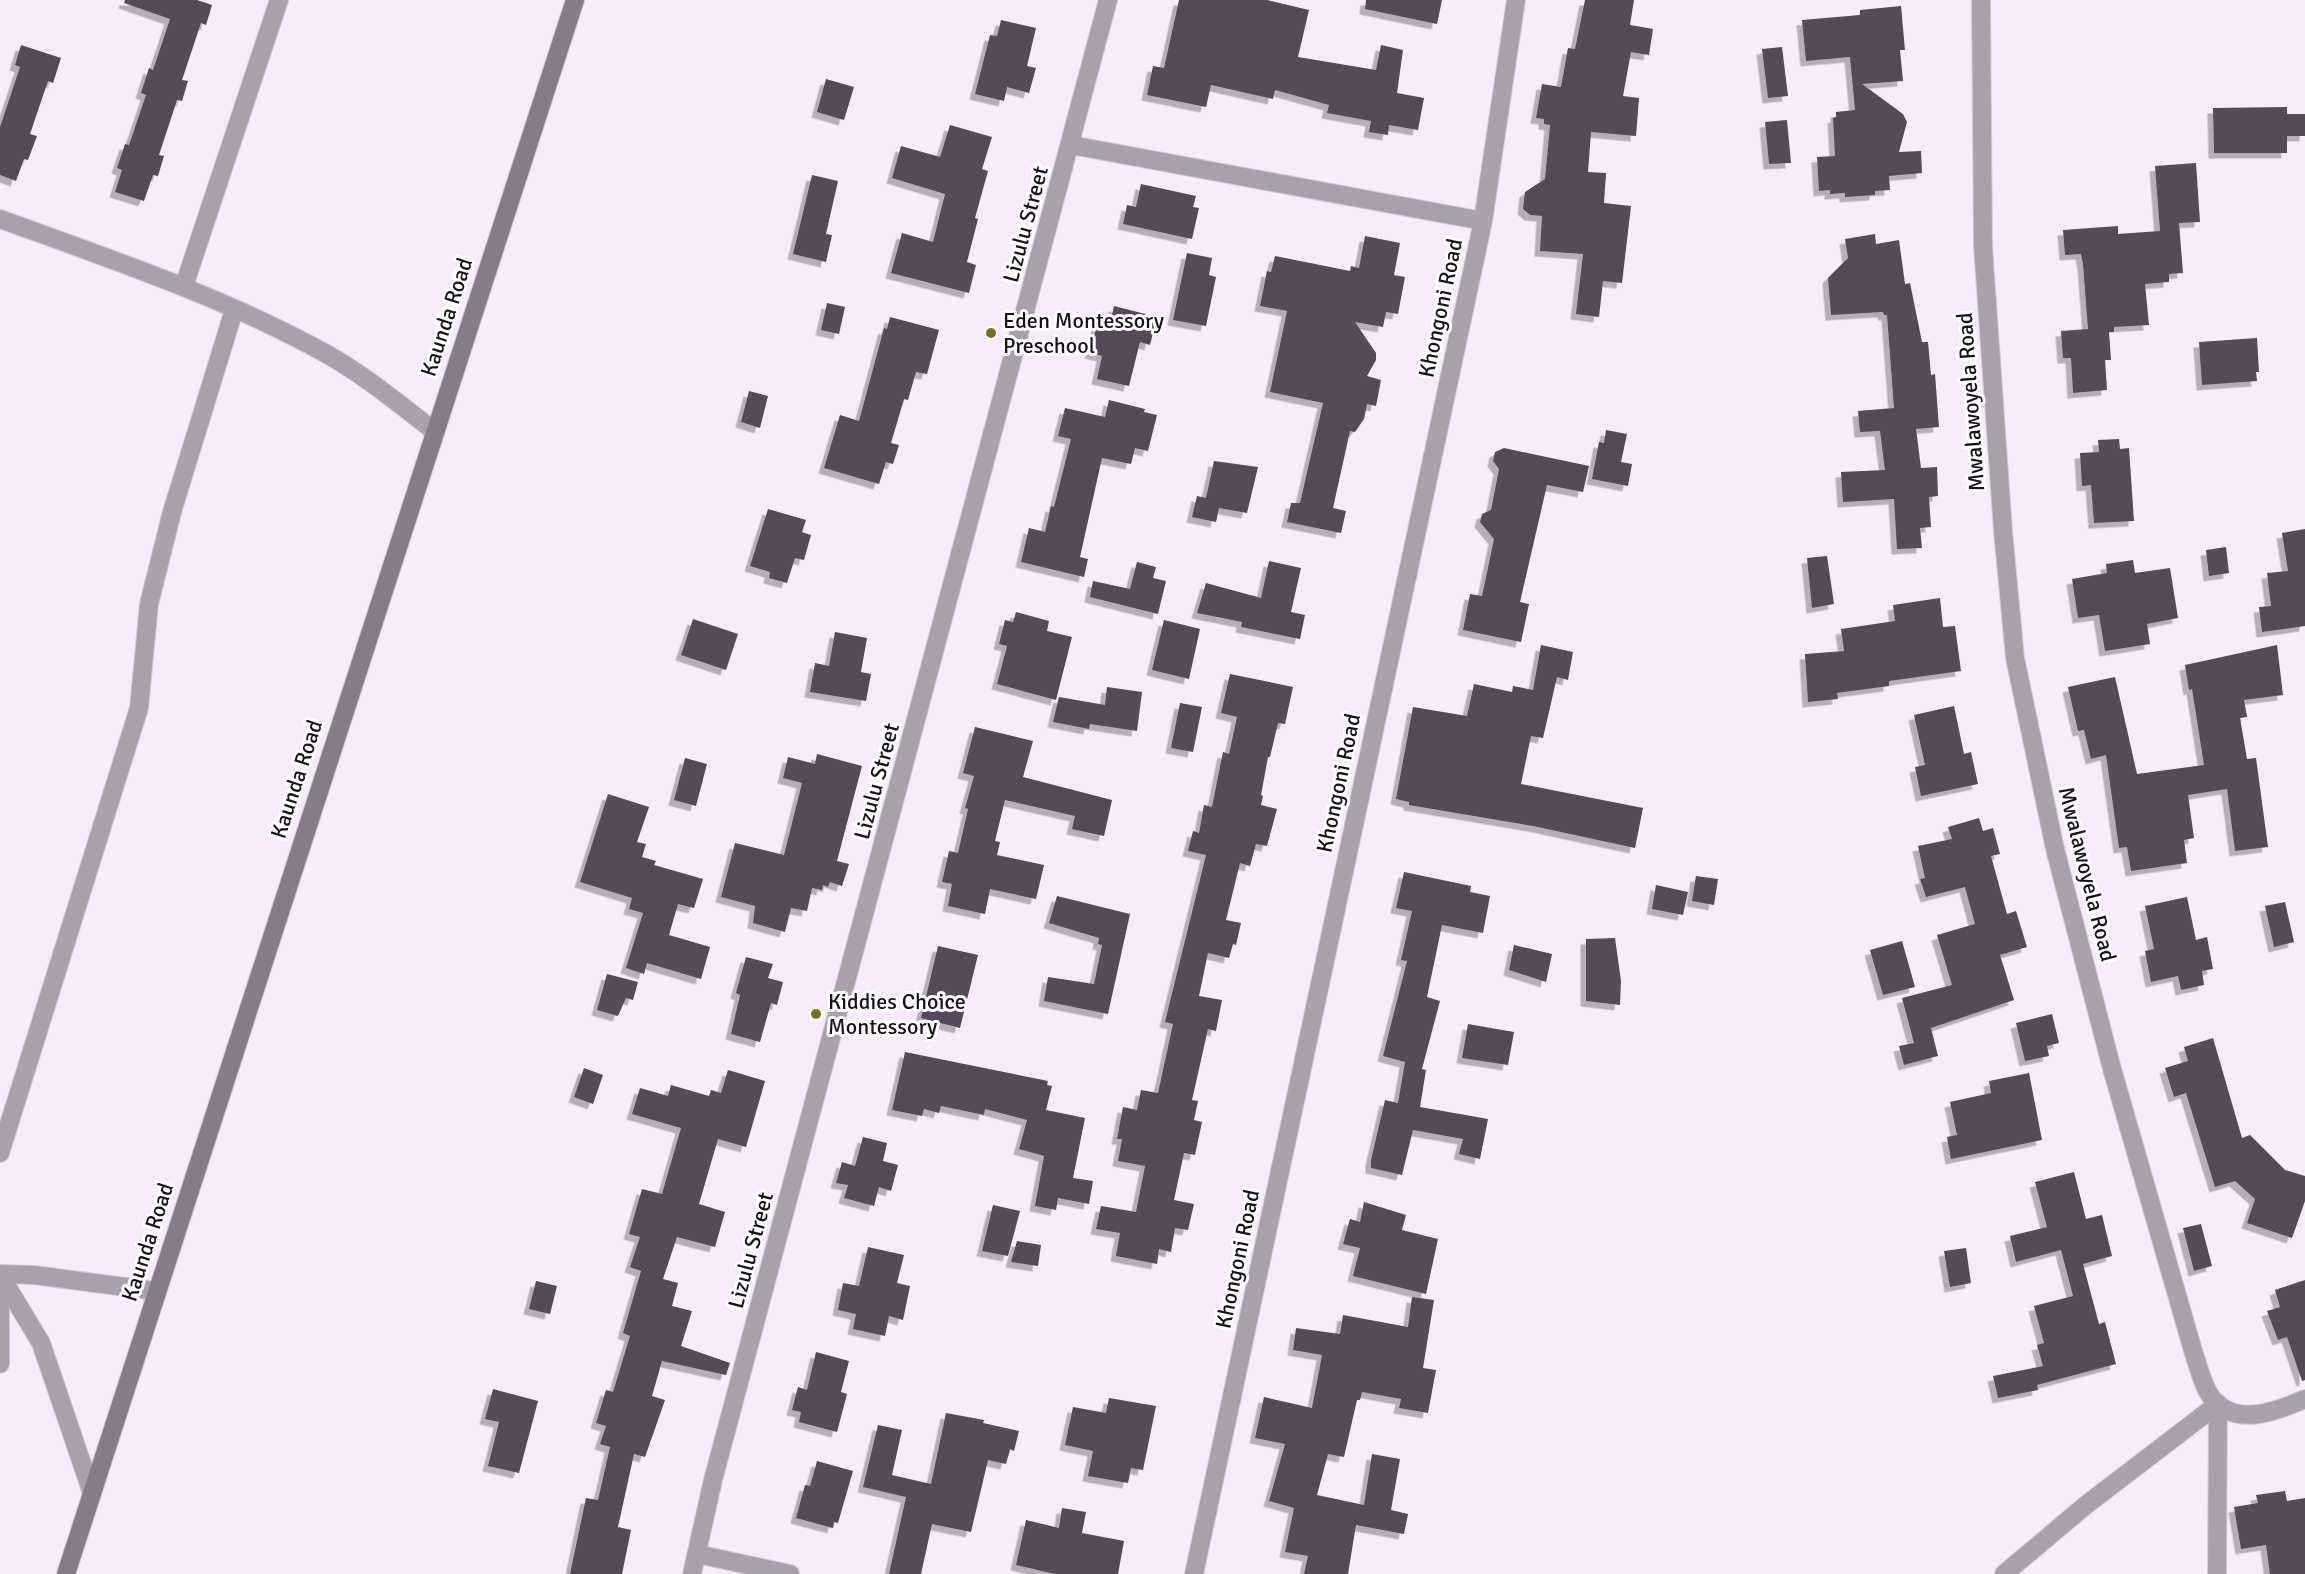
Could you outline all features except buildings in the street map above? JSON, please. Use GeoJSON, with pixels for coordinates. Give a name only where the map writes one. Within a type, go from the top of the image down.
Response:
{"type":"FeatureCollection","features":[{"type":"Feature","properties":{"kind":"main road","name":"Kaunda Road"},"geometry":{"type":"LineString","coordinates":[[66,1574],[91,1490],[575,0]]}},
{"type":"Feature","properties":{"kind":"street"},"geometry":{"type":"LineString","coordinates":[[184,286],[279,0]]}},
{"type":"Feature","properties":{"kind":"street","name":"Lizulu Street"},"geometry":{"type":"LineString","coordinates":[[692,1574],[716,1469],[1108,0]]}},
{"type":"Feature","properties":{"kind":"street","name":"Khongoni Road"},"geometry":{"type":"LineString","coordinates":[[1194,1574],[1483,221],[1516,0]]}},
{"type":"Feature","properties":{"kind":"street","name":"Mwalawoyela Road"},"geometry":{"type":"LineString","coordinates":[[1981,0],[1983,246],[2002,531],[2014,658],[2055,849],[2112,1069],[2194,1354],[2211,1396],[2218,1404]]}},
{"type":"Feature","properties":{"kind":"street"},"geometry":{"type":"LineString","coordinates":[[1071,145],[1483,221]]}},
{"type":"Feature","properties":{"kind":"street"},"geometry":{"type":"LineString","coordinates":[[0,219],[184,286],[234,310],[341,363],[434,430]]}},
{"type":"Feature","properties":{"kind":"street"},"geometry":{"type":"LineString","coordinates":[[0,1153],[139,708],[149,604],[172,512],[234,310]]}},
{"type":"Feature","properties":{"kind":"street"},"geometry":{"type":"LineString","coordinates":[[0,1274],[34,1275],[156,1292]]}},
{"type":"Feature","properties":{"kind":"street"},"geometry":{"type":"LineString","coordinates":[[0,1274],[41,1343],[91,1490]]}},
{"type":"Feature","properties":{"kind":"street"},"geometry":{"type":"LineString","coordinates":[[0,1283],[0,1364]]}},
{"type":"Feature","properties":{"kind":"street"},"geometry":{"type":"LineString","coordinates":[[2218,1404],[2242,1414],[2256,1415],[2273,1412],[2305,1400]]}},
{"type":"Feature","properties":{"kind":"street"},"geometry":{"type":"LineString","coordinates":[[2004,1574],[2086,1505],[2218,1404]]}},
{"type":"Feature","properties":{"kind":"street"},"geometry":{"type":"LineString","coordinates":[[2217,1574],[2218,1404]]}},
{"type":"Feature","properties":{"kind":"street"},"geometry":{"type":"LineString","coordinates":[[697,1554],[790,1574]]}},
{"type":"Feature","properties":{"kind":"place","name":"Eden Montessory Preschool"},"geometry":{"type":"Point","coordinates":[991,333]}},
{"type":"Feature","properties":{"kind":"place","name":"Kiddies Choice Montessory"},"geometry":{"type":"Point","coordinates":[816,1014]}}]}
